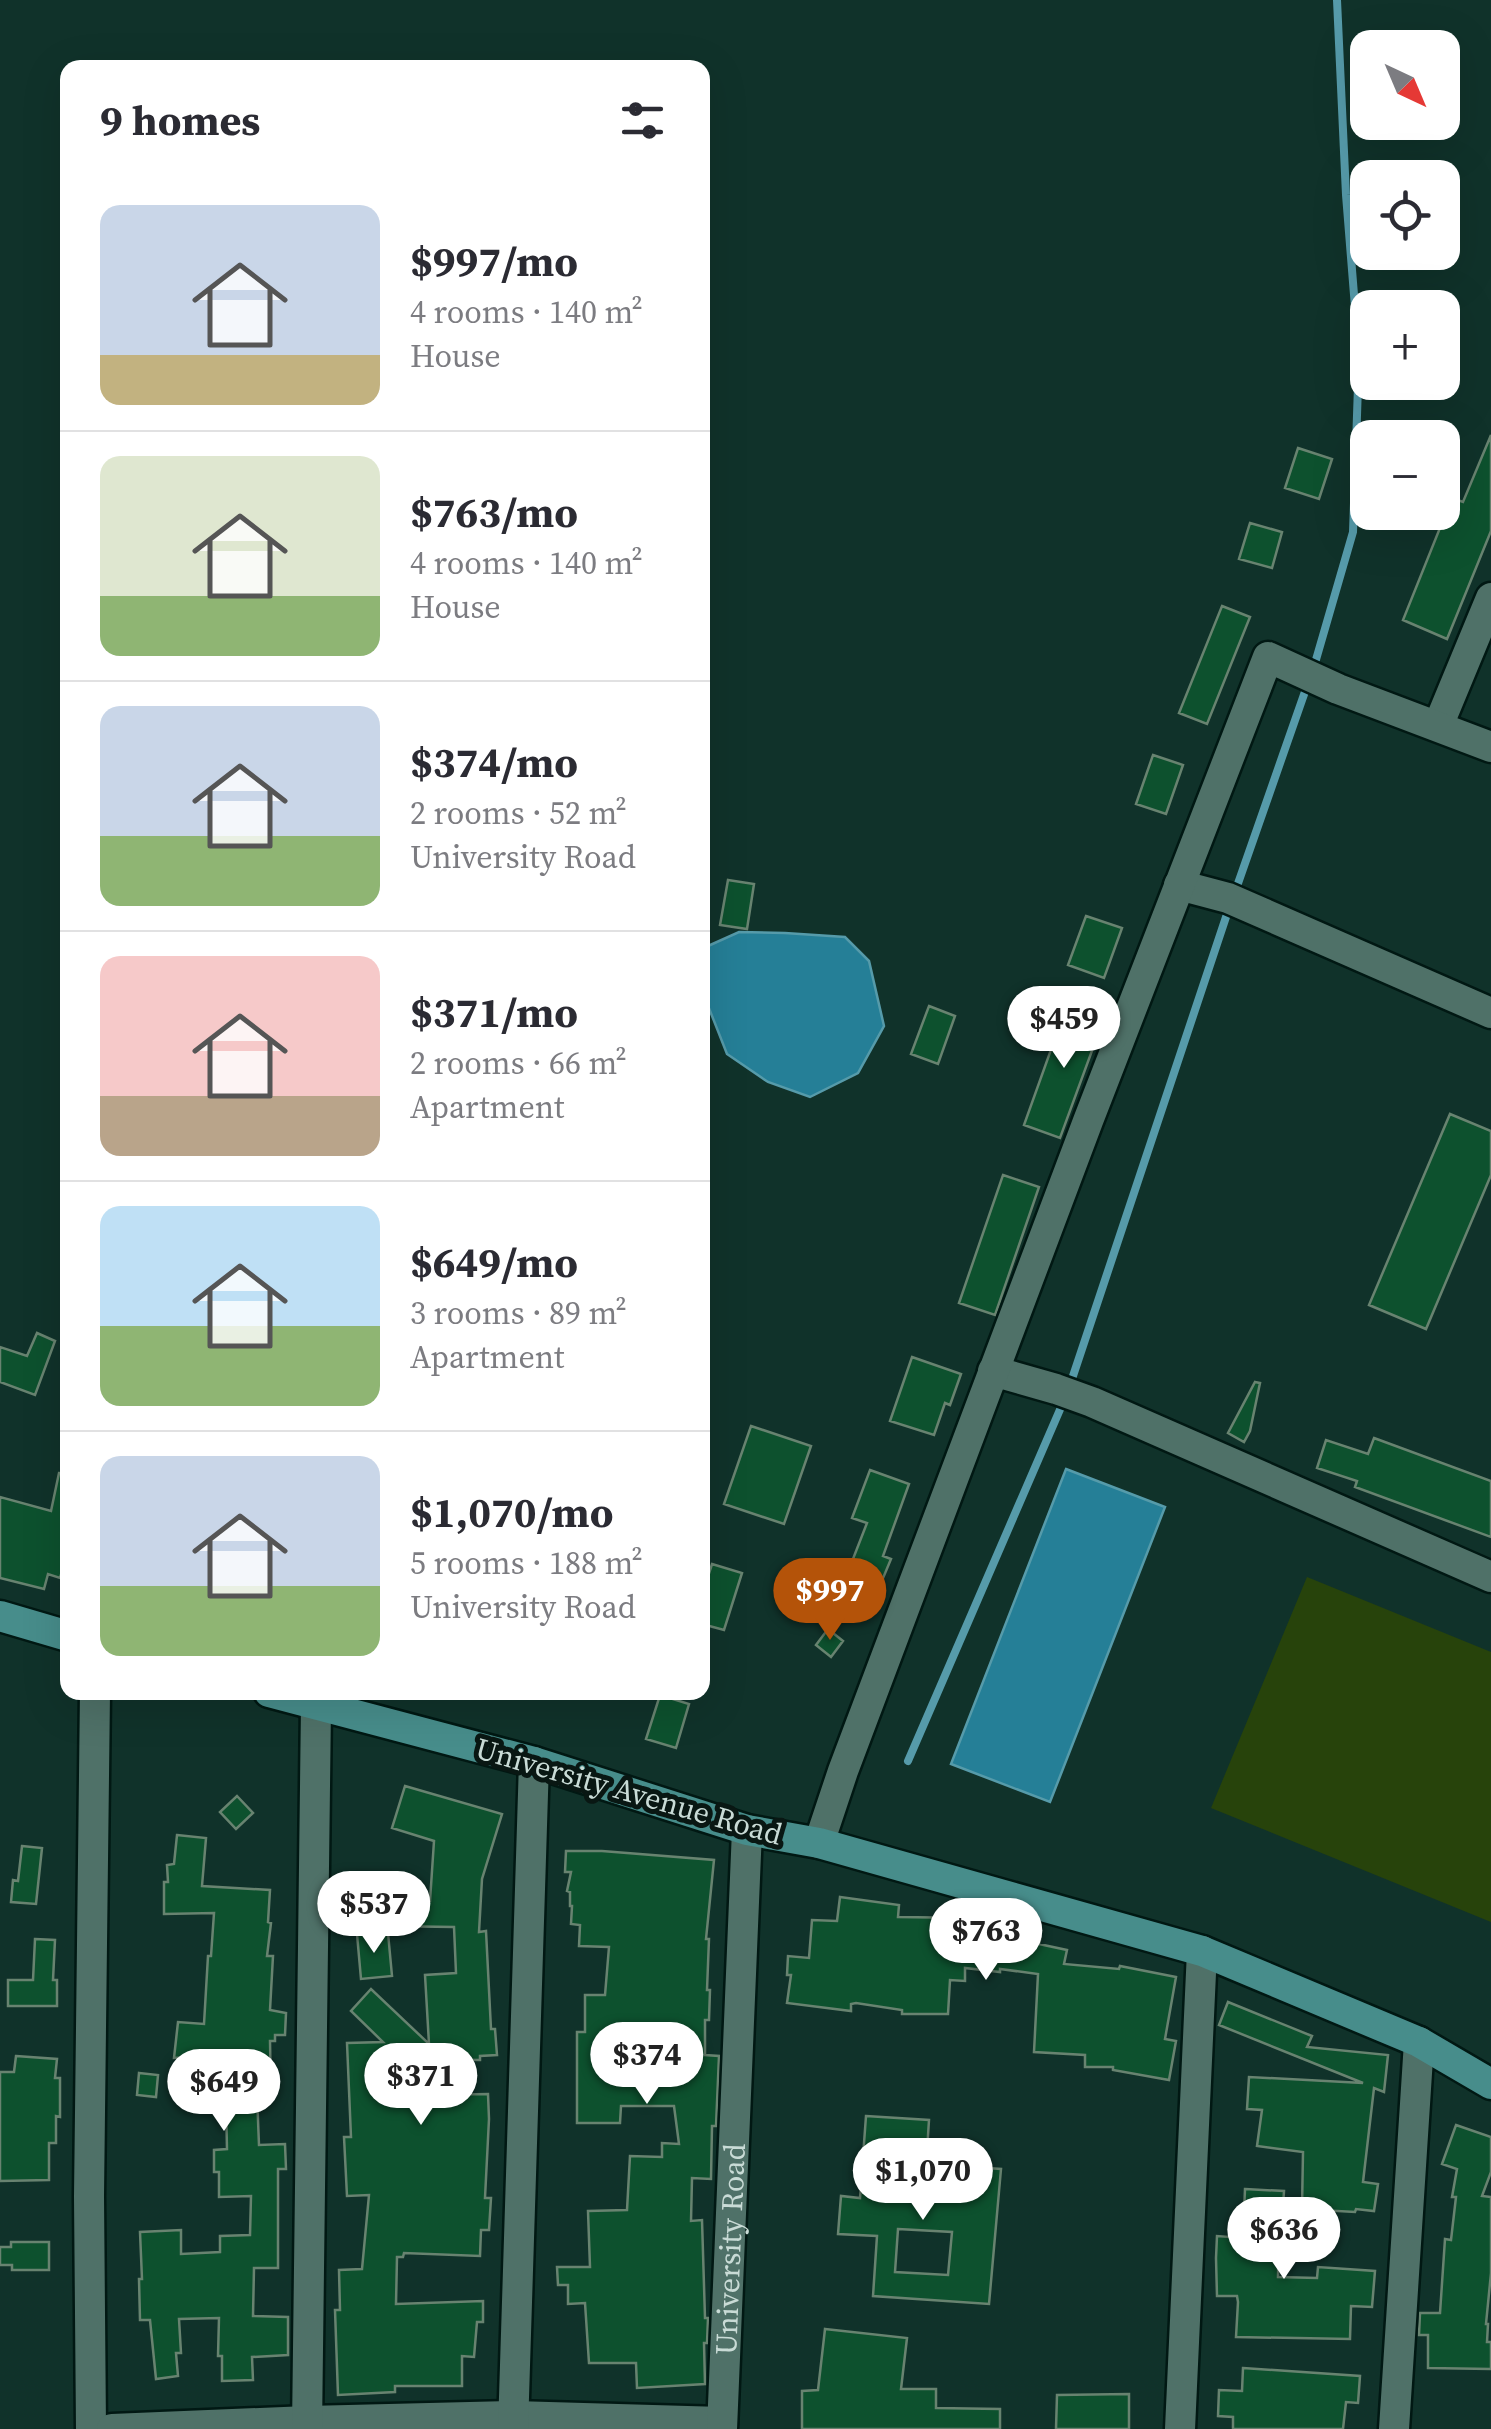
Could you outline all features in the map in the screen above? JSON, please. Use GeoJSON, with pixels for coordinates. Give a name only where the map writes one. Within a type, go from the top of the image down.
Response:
{"type":"FeatureCollection","features":[{"type":"Feature","properties":{"kind":"main road"},"geometry":{"type":"LineString","coordinates":[[0,1616],[60,1634]]}},
{"type":"Feature","properties":{"kind":"main road","name":"University Avenue Road"},"geometry":{"type":"LineString","coordinates":[[296,1700],[534,1762],[747,1830],[819,1844],[1202,1951],[1419,2042],[1491,2084]]}},
{"type":"Feature","properties":{"kind":"street"},"geometry":{"type":"LineString","coordinates":[[1438,726],[1491,598]]}},
{"type":"Feature","properties":{"kind":"street"},"geometry":{"type":"LineString","coordinates":[[819,1844],[993,1371],[1268,656],[1338,688],[1491,747]]}},
{"type":"Feature","properties":{"kind":"street"},"geometry":{"type":"LineString","coordinates":[[1179,885],[1242,904],[1491,1014]]}},
{"type":"Feature","properties":{"kind":"street"},"geometry":{"type":"LineString","coordinates":[[993,1371],[1092,1402],[1491,1577]]}},
{"type":"Feature","properties":{"kind":"street"},"geometry":{"type":"LineString","coordinates":[[91,2429],[89,2196],[96,1700]]}},
{"type":"Feature","properties":{"kind":"street"},"geometry":{"type":"LineString","coordinates":[[308,2425],[316,1706]]}},
{"type":"Feature","properties":{"kind":"street"},"geometry":{"type":"LineString","coordinates":[[513,2422],[534,1762]]}},
{"type":"Feature","properties":{"kind":"street","name":"University Road"},"geometry":{"type":"LineString","coordinates":[[722,2426],[747,1830]]}},
{"type":"Feature","properties":{"kind":"street"},"geometry":{"type":"LineString","coordinates":[[1180,2429],[1202,1951]]}},
{"type":"Feature","properties":{"kind":"street"},"geometry":{"type":"LineString","coordinates":[[1394,2429],[1419,2042]]}},
{"type":"Feature","properties":{"kind":"street"},"geometry":{"type":"LineString","coordinates":[[112,2429],[513,2422],[722,2426]]}},
{"type":"Feature","properties":{"kind":"green space"},"geometry":{"type":"Polygon","coordinates":[[[1307,1577],[1491,1652],[1491,1922],[1211,1808],[1307,1577]]]}},
{"type":"Feature","properties":{"kind":"water"},"geometry":{"type":"Polygon","coordinates":[[[739,932],[845,937],[869,961],[884,1026],[858,1073],[810,1097],[768,1082],[727,1054],[710,1011],[710,945],[739,932]]]}},
{"type":"Feature","properties":{"kind":"water"},"geometry":{"type":"Polygon","coordinates":[[[1066,1469],[1165,1507],[1050,1802],[951,1764],[1066,1469]]]}},
{"type":"Feature","properties":{"kind":"building"},"geometry":{"type":"Polygon","coordinates":[[[1491,435],[1491,531],[1447,639],[1403,620],[1439,530],[1460,530],[1460,501],[1463,502],[1491,435]]]}},
{"type":"Feature","properties":{"kind":"building"},"geometry":{"type":"Polygon","coordinates":[[[1298,448],[1332,459],[1319,499],[1285,488],[1298,448]]]}},
{"type":"Feature","properties":{"kind":"building"},"geometry":{"type":"Polygon","coordinates":[[[1250,523],[1282,532],[1272,568],[1239,559],[1250,523]]]}},
{"type":"Feature","properties":{"kind":"building"},"geometry":{"type":"Polygon","coordinates":[[[1222,606],[1250,617],[1207,724],[1179,713],[1222,606]]]}},
{"type":"Feature","properties":{"kind":"building"},"geometry":{"type":"Polygon","coordinates":[[[1153,755],[1183,765],[1166,814],[1136,804],[1153,755]]]}},
{"type":"Feature","properties":{"kind":"building"},"geometry":{"type":"Polygon","coordinates":[[[728,880],[754,884],[747,929],[720,925],[728,880]]]}},
{"type":"Feature","properties":{"kind":"building"},"geometry":{"type":"Polygon","coordinates":[[[1086,916],[1122,928],[1104,978],[1068,965],[1086,916]]]}},
{"type":"Feature","properties":{"kind":"building"},"geometry":{"type":"Polygon","coordinates":[[[1067,1005],[1104,1018],[1060,1138],[1024,1125],[1067,1005]]]}},
{"type":"Feature","properties":{"kind":"building"},"geometry":{"type":"Polygon","coordinates":[[[929,1006],[955,1016],[938,1064],[911,1054],[929,1006]]]}},
{"type":"Feature","properties":{"kind":"building"},"geometry":{"type":"Polygon","coordinates":[[[1450,1114],[1491,1131],[1491,1175],[1426,1329],[1369,1305],[1450,1114]]]}},
{"type":"Feature","properties":{"kind":"building"},"geometry":{"type":"Polygon","coordinates":[[[1003,1175],[1039,1187],[995,1315],[959,1303],[1003,1175]]]}},
{"type":"Feature","properties":{"kind":"building"},"geometry":{"type":"Polygon","coordinates":[[[37,1333],[55,1341],[35,1395],[0,1382],[0,1347],[27,1356],[37,1333]]]}},
{"type":"Feature","properties":{"kind":"building"},"geometry":{"type":"Polygon","coordinates":[[[912,1357],[961,1374],[934,1435],[890,1421],[912,1357]]]}},
{"type":"Feature","properties":{"kind":"building"},"geometry":{"type":"Polygon","coordinates":[[[1255,1382],[1260,1383],[1244,1442],[1228,1433],[1255,1382]]]}},
{"type":"Feature","properties":{"kind":"building"},"geometry":{"type":"Polygon","coordinates":[[[751,1426],[811,1446],[784,1524],[724,1504],[751,1426]]]}},
{"type":"Feature","properties":{"kind":"building"},"geometry":{"type":"Polygon","coordinates":[[[1374,1438],[1491,1481],[1491,1537],[1355,1487],[1357,1481],[1317,1468],[1326,1440],[1368,1454],[1374,1438]]]}},
{"type":"Feature","properties":{"kind":"building"},"geometry":{"type":"Polygon","coordinates":[[[870,1470],[909,1484],[883,1556],[891,1559],[876,1595],[844,1582],[867,1523],[852,1518],[870,1470]]]}},
{"type":"Feature","properties":{"kind":"building"},"geometry":{"type":"Polygon","coordinates":[[[60,1473],[60,1578],[48,1574],[44,1589],[0,1578],[0,1497],[51,1511],[60,1473]]]}},
{"type":"Feature","properties":{"kind":"building"},"geometry":{"type":"Polygon","coordinates":[[[712,1564],[742,1573],[724,1630],[710,1626],[712,1564]]]}},
{"type":"Feature","properties":{"kind":"building"},"geometry":{"type":"Polygon","coordinates":[[[828,1629],[843,1641],[831,1657],[816,1645],[828,1629]]]}},
{"type":"Feature","properties":{"kind":"building"},"geometry":{"type":"Polygon","coordinates":[[[658,1700],[689,1704],[676,1748],[646,1739],[658,1700]]]}},
{"type":"Feature","properties":{"kind":"building"},"geometry":{"type":"Polygon","coordinates":[[[405,1786],[502,1814],[482,1879],[479,1932],[486,1931],[491,2029],[495,2029],[497,2055],[480,2056],[480,2060],[375,2059],[377,2096],[488,2094],[485,2198],[491,2198],[489,2230],[481,2230],[480,2256],[404,2253],[397,2257],[396,2304],[483,2301],[483,2322],[477,2322],[474,2357],[462,2356],[462,2386],[395,2386],[395,2392],[338,2395],[335,2310],[340,2310],[339,2270],[362,2269],[369,2195],[347,2196],[344,2137],[351,2137],[347,2043],[383,2042],[351,2011],[371,1989],[429,2044],[425,1975],[456,1973],[454,1927],[385,1926],[385,1900],[430,1901],[434,1841],[392,1828],[405,1786]]]}},
{"type":"Feature","properties":{"kind":"building"},"geometry":{"type":"Polygon","coordinates":[[[237,1796],[253,1813],[236,1829],[220,1812],[237,1796]]]}},
{"type":"Feature","properties":{"kind":"building"},"geometry":{"type":"Polygon","coordinates":[[[177,1835],[206,1838],[202,1886],[270,1890],[270,2010],[286,2013],[285,2035],[275,2035],[275,2041],[270,2041],[271,2095],[257,2095],[259,2145],[285,2144],[286,2169],[278,2169],[278,2268],[254,2268],[253,2316],[288,2317],[288,2355],[252,2357],[253,2380],[222,2381],[219,2318],[179,2319],[178,2376],[156,2379],[150,2320],[140,2320],[140,2232],[181,2230],[181,2254],[220,2252],[220,2236],[250,2235],[251,2196],[219,2197],[219,2172],[214,2172],[214,2150],[227,2149],[229,2054],[174,2058],[178,2022],[204,2024],[214,1913],[164,1914],[164,1882],[168,1882],[167,1865],[174,1864],[177,1835]]]}},
{"type":"Feature","properties":{"kind":"building"},"geometry":{"type":"Polygon","coordinates":[[[22,1846],[42,1848],[36,1904],[11,1902],[22,1846]]]}},
{"type":"Feature","properties":{"kind":"building"},"geometry":{"type":"Polygon","coordinates":[[[566,1851],[714,1860],[706,1939],[710,1990],[705,2055],[719,2056],[716,2126],[712,2126],[711,2179],[692,2178],[691,2221],[702,2220],[708,2318],[705,2384],[637,2388],[636,2363],[589,2363],[585,2303],[568,2304],[568,2285],[558,2285],[557,2267],[590,2267],[588,2211],[627,2210],[630,2156],[662,2157],[662,2143],[679,2144],[674,2106],[621,2106],[620,2123],[577,2123],[577,2032],[585,2032],[585,1995],[605,1995],[609,1947],[579,1946],[580,1925],[571,1924],[572,1906],[567,1891],[571,1872],[565,1872],[566,1851]]]}},
{"type":"Feature","properties":{"kind":"building"},"geometry":{"type":"Polygon","coordinates":[[[840,1897],[899,1905],[898,1917],[971,1918],[970,1923],[1006,1928],[1005,1934],[1067,1950],[1064,1964],[1119,1969],[1120,1966],[1176,1977],[1165,2039],[1176,2041],[1169,2080],[1113,2067],[1085,2067],[1085,2055],[1034,2052],[1038,1974],[965,1968],[965,1981],[950,1980],[948,2014],[902,2014],[902,2010],[856,2003],[851,2004],[851,2011],[787,2003],[791,1975],[787,1975],[788,1956],[809,1958],[812,1920],[837,1921],[840,1897]]]}},
{"type":"Feature","properties":{"kind":"building"},"geometry":{"type":"Polygon","coordinates":[[[388,1933],[392,1976],[361,1979],[357,1934],[388,1933]]]}},
{"type":"Feature","properties":{"kind":"building"},"geometry":{"type":"Polygon","coordinates":[[[35,1939],[55,1940],[53,1980],[57,1980],[57,2006],[8,2006],[8,1980],[33,1980],[35,1939]]]}},
{"type":"Feature","properties":{"kind":"building"},"geometry":{"type":"Polygon","coordinates":[[[1228,2002],[1312,2036],[1307,2047],[1388,2055],[1384,2092],[1374,2088],[1363,2182],[1378,2184],[1374,2211],[1302,2209],[1303,2152],[1257,2146],[1262,2110],[1247,2109],[1249,2077],[1363,2083],[1219,2025],[1228,2002]]]}},
{"type":"Feature","properties":{"kind":"building"},"geometry":{"type":"Polygon","coordinates":[[[16,2056],[57,2059],[60,2117],[56,2116],[56,2143],[49,2143],[49,2180],[0,2181],[0,2072],[14,2072],[16,2056]]]}},
{"type":"Feature","properties":{"kind":"building"},"geometry":{"type":"Polygon","coordinates":[[[139,2073],[158,2075],[156,2097],[137,2095],[139,2073]]]}},
{"type":"Feature","properties":{"kind":"building"},"geometry":{"type":"Polygon","coordinates":[[[866,2116],[929,2120],[927,2151],[894,2149],[891,2197],[955,2201],[958,2166],[1001,2169],[989,2304],[873,2296],[877,2236],[838,2234],[841,2196],[860,2198],[866,2116]],[[898,2229],[895,2272],[948,2275],[952,2232],[898,2229]]]}},
{"type":"Feature","properties":{"kind":"building"},"geometry":{"type":"Polygon","coordinates":[[[1456,2125],[1491,2137],[1491,2172],[1482,2196],[1491,2197],[1486,2324],[1491,2369],[1428,2368],[1428,2335],[1419,2335],[1420,2313],[1440,2313],[1445,2239],[1451,2240],[1457,2169],[1442,2164],[1456,2125]]]}},
{"type":"Feature","properties":{"kind":"building"},"geometry":{"type":"Polygon","coordinates":[[[1245,2189],[1284,2191],[1278,2277],[1317,2278],[1318,2267],[1375,2271],[1372,2307],[1351,2306],[1350,2339],[1236,2337],[1237,2296],[1217,2296],[1217,2236],[1243,2238],[1245,2189]]]}},
{"type":"Feature","properties":{"kind":"building"},"geometry":{"type":"Polygon","coordinates":[[[11,2242],[49,2242],[49,2270],[12,2270],[12,2265],[0,2265],[0,2247],[11,2247],[11,2242]]]}},
{"type":"Feature","properties":{"kind":"building"},"geometry":{"type":"Polygon","coordinates":[[[825,2329],[907,2338],[901,2389],[936,2389],[936,2408],[1000,2409],[1000,2429],[802,2429],[802,2391],[818,2390],[825,2329]]]}},
{"type":"Feature","properties":{"kind":"building"},"geometry":{"type":"Polygon","coordinates":[[[1243,2368],[1360,2376],[1358,2403],[1346,2402],[1343,2429],[1233,2429],[1233,2417],[1218,2416],[1219,2390],[1242,2391],[1243,2368]]]}},
{"type":"Feature","properties":{"kind":"building"},"geometry":{"type":"Polygon","coordinates":[[[1129,2394],[1129,2429],[1056,2429],[1057,2395],[1129,2394]]]}},
{"type":"Feature","properties":{"kind":"waterway"},"geometry":{"type":"LineString","coordinates":[[1313,670],[1353,532],[1359,357],[1346,195],[1337,0]]}},
{"type":"Feature","properties":{"kind":"waterway"},"geometry":{"type":"LineString","coordinates":[[1235,892],[1308,683]]}},
{"type":"Feature","properties":{"kind":"waterway"},"geometry":{"type":"LineString","coordinates":[[1070,1385],[1230,905]]}},
{"type":"Feature","properties":{"kind":"waterway"},"geometry":{"type":"LineString","coordinates":[[908,1761],[1065,1398]]}}]}
